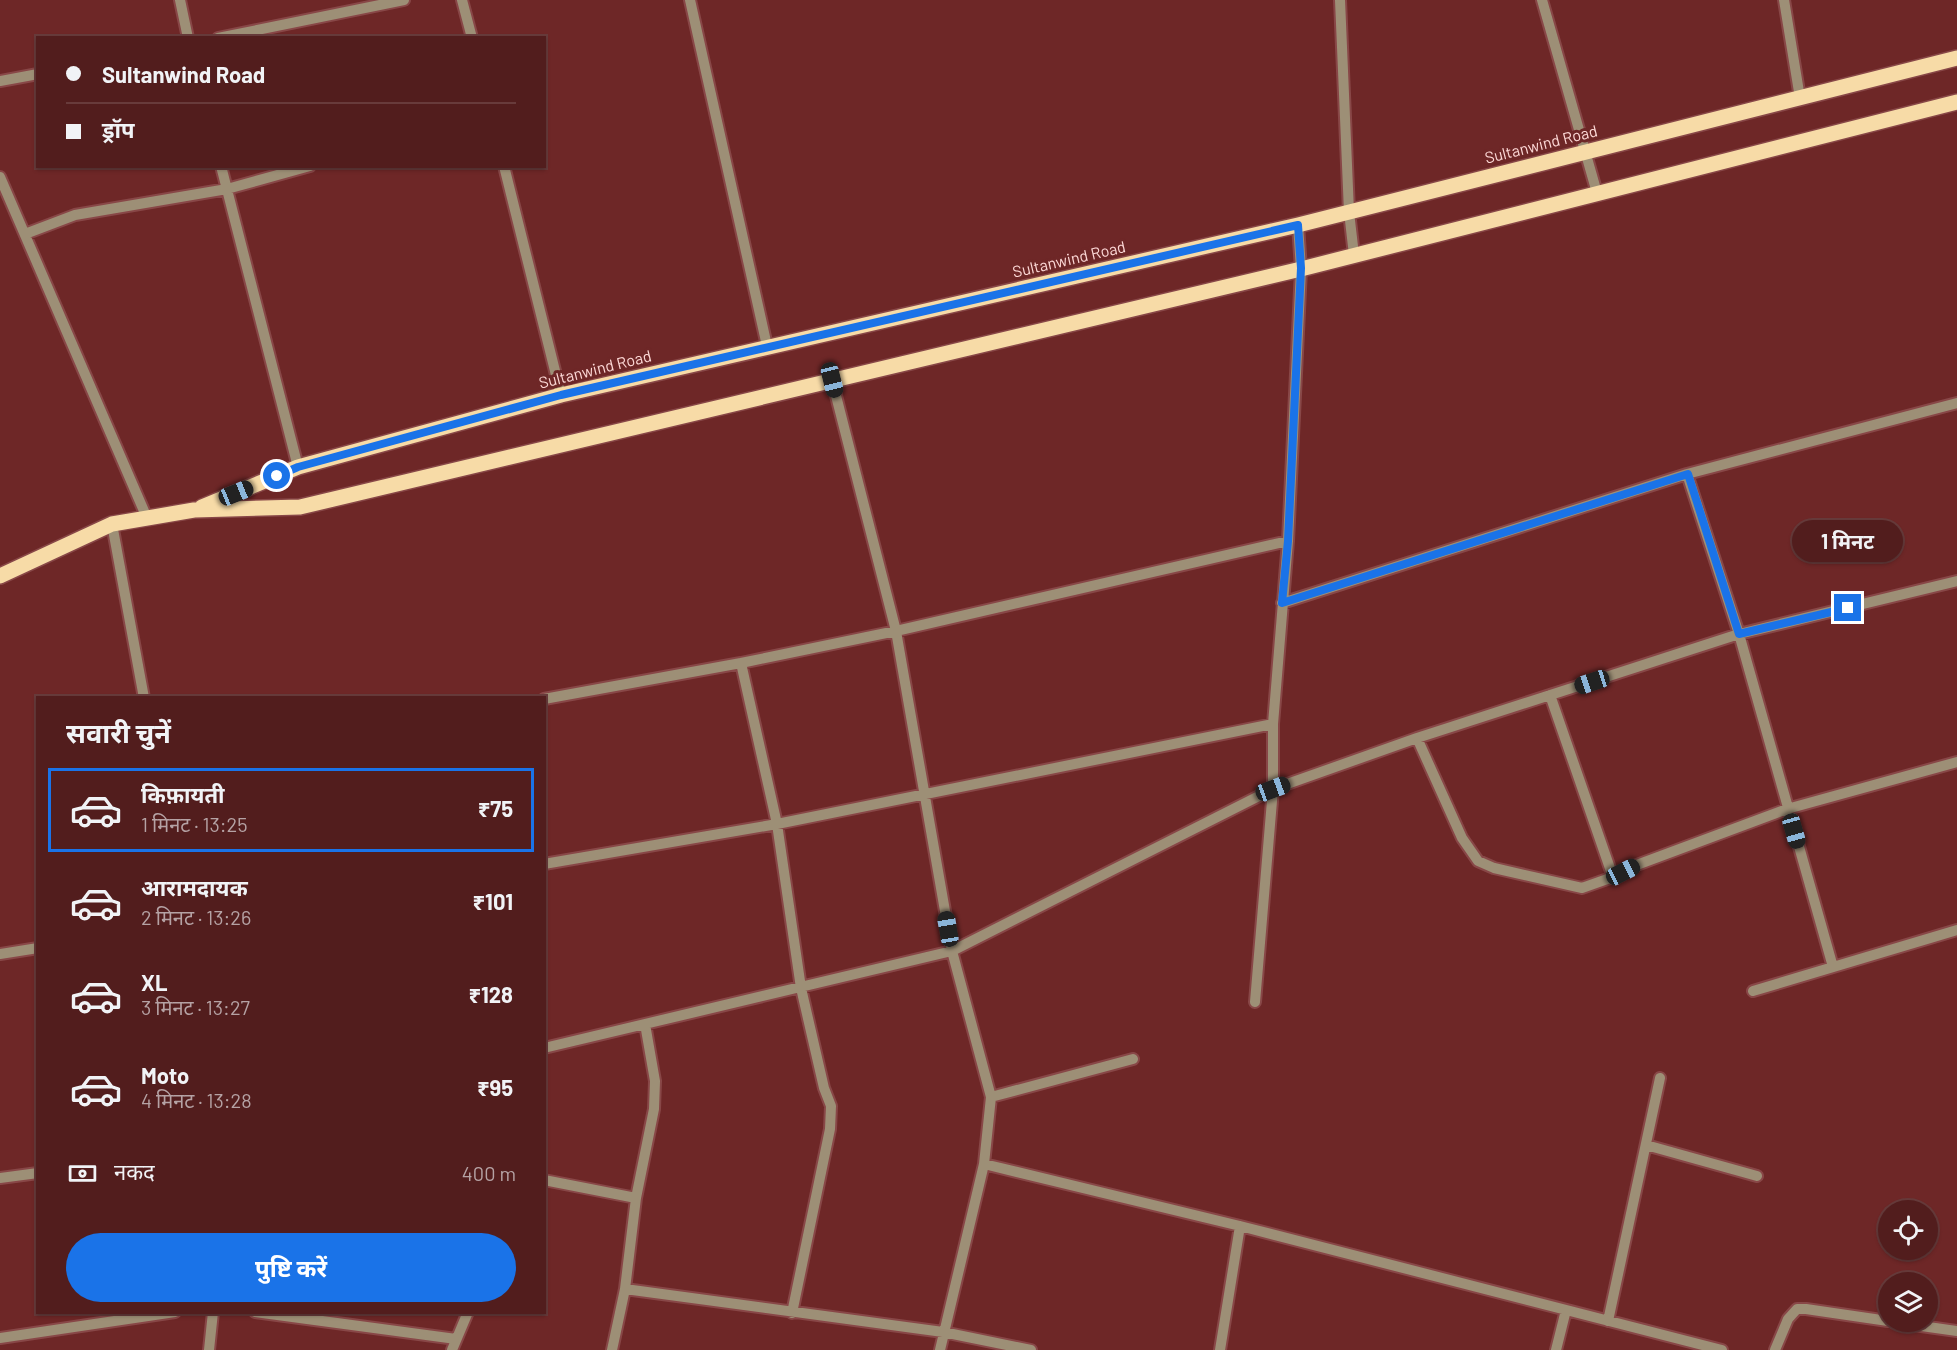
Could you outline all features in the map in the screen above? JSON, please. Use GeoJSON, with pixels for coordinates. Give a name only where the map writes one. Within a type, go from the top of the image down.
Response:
{"type":"FeatureCollection","features":[{"type":"Feature","properties":{"kind":"main road","name":"Sultanwind Road"},"geometry":{"type":"LineString","coordinates":[[194,510],[298,467],[561,395],[1298,225],[1957,58]]}},
{"type":"Feature","properties":{"kind":"main road"},"geometry":{"type":"LineString","coordinates":[[0,576],[112,524],[194,510],[300,507],[1301,268],[1957,102]]}},
{"type":"Feature","properties":{"kind":"street"},"geometry":{"type":"LineString","coordinates":[[180,0],[188,36]]}},
{"type":"Feature","properties":{"kind":"street"},"geometry":{"type":"LineString","coordinates":[[228,36],[404,0]]}},
{"type":"Feature","properties":{"kind":"street"},"geometry":{"type":"LineString","coordinates":[[462,0],[471,36]]}},
{"type":"Feature","properties":{"kind":"street"},"geometry":{"type":"LineString","coordinates":[[690,0],[767,346]]}},
{"type":"Feature","properties":{"kind":"street"},"geometry":{"type":"LineString","coordinates":[[1340,0],[1349,212],[1354,255]]}},
{"type":"Feature","properties":{"kind":"street"},"geometry":{"type":"LineString","coordinates":[[1542,0],[1596,194]]}},
{"type":"Feature","properties":{"kind":"street"},"geometry":{"type":"LineString","coordinates":[[1784,0],[1800,98]]}},
{"type":"Feature","properties":{"kind":"street"},"geometry":{"type":"LineString","coordinates":[[0,81],[36,74]]}},
{"type":"Feature","properties":{"kind":"street"},"geometry":{"type":"LineString","coordinates":[[221,168],[298,467]]}},
{"type":"Feature","properties":{"kind":"street"},"geometry":{"type":"LineString","coordinates":[[25,234],[75,215],[226,189],[303,168]]}},
{"type":"Feature","properties":{"kind":"street"},"geometry":{"type":"LineString","coordinates":[[504,168],[561,395]]}},
{"type":"Feature","properties":{"kind":"street"},"geometry":{"type":"LineString","coordinates":[[0,177],[147,518]]}},
{"type":"Feature","properties":{"kind":"street"},"geometry":{"type":"LineString","coordinates":[[1255,1002],[1273,789],[1273,724],[1288,541],[1301,268],[1298,225]]}},
{"type":"Feature","properties":{"kind":"street"},"geometry":{"type":"LineString","coordinates":[[832,380],[896,631],[952,951],[991,1097],[984,1164],[940,1350]]}},
{"type":"Feature","properties":{"kind":"street"},"geometry":{"type":"LineString","coordinates":[[1282,603],[1688,474],[1957,403]]}},
{"type":"Feature","properties":{"kind":"street"},"geometry":{"type":"LineString","coordinates":[[1688,474],[1739,634],[1833,967]]}},
{"type":"Feature","properties":{"kind":"street"},"geometry":{"type":"LineString","coordinates":[[112,524],[144,696]]}},
{"type":"Feature","properties":{"kind":"street"},"geometry":{"type":"LineString","coordinates":[[546,699],[741,663],[896,631],[1288,541]]}},
{"type":"Feature","properties":{"kind":"street"},"geometry":{"type":"LineString","coordinates":[[546,1048],[952,951],[1273,789],[1417,738],[1739,634],[1957,581]]}},
{"type":"Feature","properties":{"kind":"street"},"geometry":{"type":"LineString","coordinates":[[741,663],[777,824],[801,988],[824,1088],[831,1106],[828,1141],[792,1313]]}},
{"type":"Feature","properties":{"kind":"street"},"geometry":{"type":"LineString","coordinates":[[1550,695],[1613,877]]}},
{"type":"Feature","properties":{"kind":"street"},"geometry":{"type":"LineString","coordinates":[[546,864],[777,824],[1273,724]]}},
{"type":"Feature","properties":{"kind":"street"},"geometry":{"type":"LineString","coordinates":[[1417,738],[1462,838],[1478,861],[1494,868],[1582,888],[1613,877],[1634,866],[1787,809],[1957,762]]}},
{"type":"Feature","properties":{"kind":"street"},"geometry":{"type":"LineString","coordinates":[[1753,991],[1957,930]]}},
{"type":"Feature","properties":{"kind":"street"},"geometry":{"type":"LineString","coordinates":[[0,954],[36,948]]}},
{"type":"Feature","properties":{"kind":"street"},"geometry":{"type":"LineString","coordinates":[[612,1350],[625,1289],[636,1198],[654,1109],[655,1081],[645,1024]]}},
{"type":"Feature","properties":{"kind":"street"},"geometry":{"type":"LineString","coordinates":[[991,1097],[1133,1059]]}},
{"type":"Feature","properties":{"kind":"street"},"geometry":{"type":"LineString","coordinates":[[1608,1321],[1660,1078]]}},
{"type":"Feature","properties":{"kind":"street"},"geometry":{"type":"LineString","coordinates":[[1646,1145],[1757,1176]]}},
{"type":"Feature","properties":{"kind":"street"},"geometry":{"type":"LineString","coordinates":[[984,1164],[1240,1226],[1722,1350]]}},
{"type":"Feature","properties":{"kind":"street"},"geometry":{"type":"LineString","coordinates":[[0,1178],[36,1173]]}},
{"type":"Feature","properties":{"kind":"street"},"geometry":{"type":"LineString","coordinates":[[546,1180],[636,1198]]}},
{"type":"Feature","properties":{"kind":"street"},"geometry":{"type":"LineString","coordinates":[[1220,1350],[1240,1226]]}},
{"type":"Feature","properties":{"kind":"street"},"geometry":{"type":"LineString","coordinates":[[625,1289],[943,1332],[1031,1350]]}},
{"type":"Feature","properties":{"kind":"street"},"geometry":{"type":"LineString","coordinates":[[1775,1350],[1788,1319],[1797,1309],[1878,1320]]}},
{"type":"Feature","properties":{"kind":"street"},"geometry":{"type":"LineString","coordinates":[[1556,1350],[1566,1310]]}},
{"type":"Feature","properties":{"kind":"street"},"geometry":{"type":"LineString","coordinates":[[0,1338],[162,1314]]}},
{"type":"Feature","properties":{"kind":"street"},"geometry":{"type":"LineString","coordinates":[[209,1350],[213,1314]]}},
{"type":"Feature","properties":{"kind":"street"},"geometry":{"type":"LineString","coordinates":[[267,1314],[454,1345],[467,1314]]}},
{"type":"Feature","properties":{"kind":"street"},"geometry":{"type":"LineString","coordinates":[[1938,1328],[1957,1331]]}},
{"type":"Feature","properties":{"kind":"route"},"geometry":{"type":"LineString","coordinates":[[277,476],[298,467],[561,395],[1298,225],[1301,268],[1288,541],[1282,603],[1688,474],[1739,634],[1848,608]]}}]}
